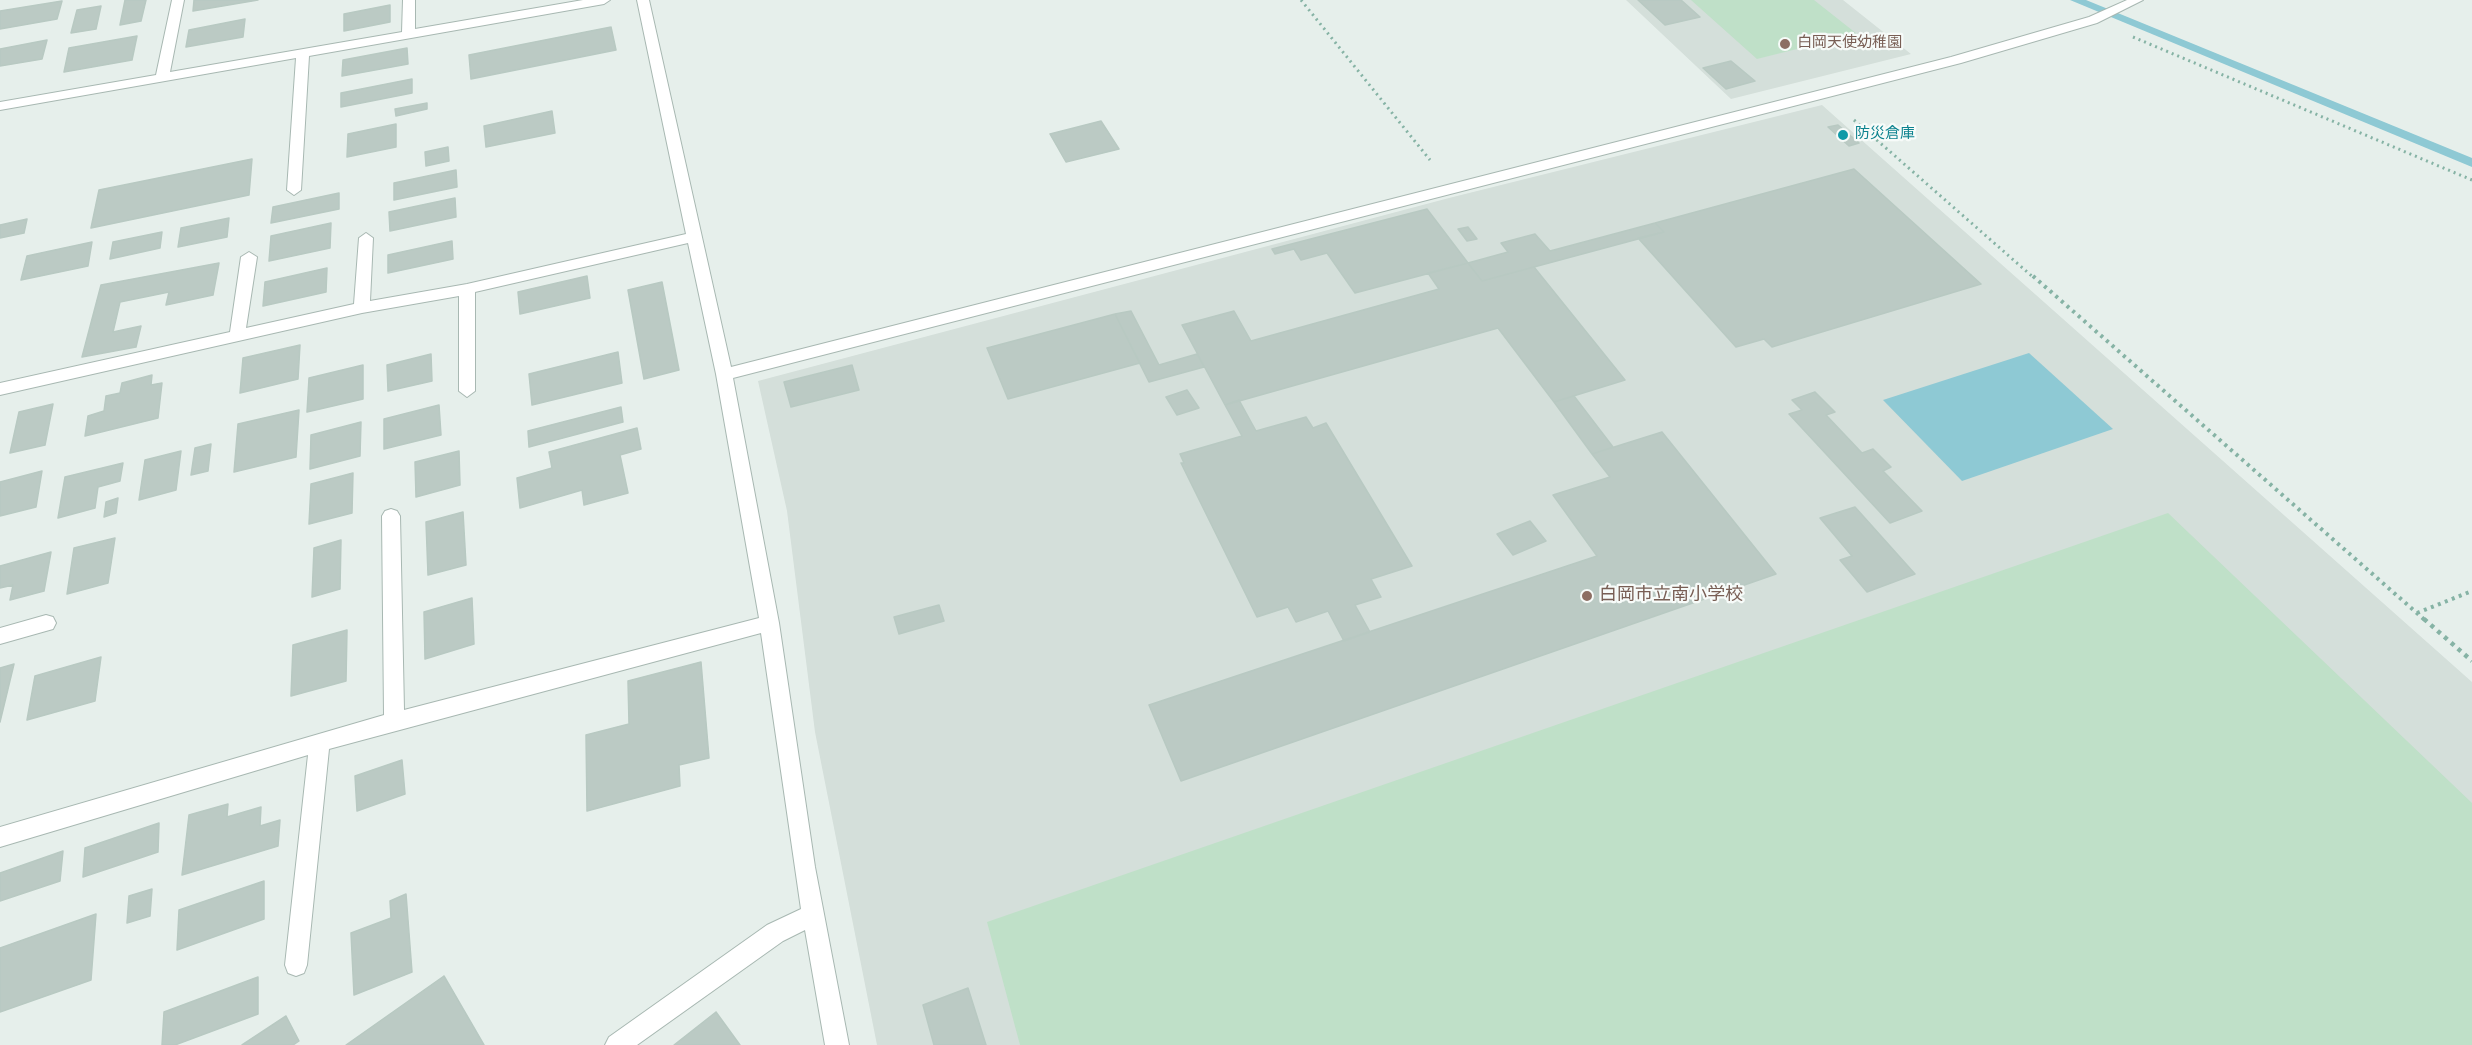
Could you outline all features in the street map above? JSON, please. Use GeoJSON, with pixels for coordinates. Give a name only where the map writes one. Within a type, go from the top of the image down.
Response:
{"type":"FeatureCollection","features":[{"type":"Feature","properties":{"kind":"street"},"geometry":{"type":"LineString","coordinates":[[162,79],[178,0]]}},
{"type":"Feature","properties":{"kind":"street"},"geometry":{"type":"LineString","coordinates":[[408,35],[409,0]]}},
{"type":"Feature","properties":{"kind":"street"},"geometry":{"type":"LineString","coordinates":[[0,106],[408,35],[523,7],[604,0]]}},
{"type":"Feature","properties":{"kind":"street"},"geometry":{"type":"LineString","coordinates":[[643,0],[724,374],[769,624],[804,867],[837,1045]]}},
{"type":"Feature","properties":{"kind":"street"},"geometry":{"type":"LineString","coordinates":[[724,374],[1956,60],[2092,20],[2137,0]]}},
{"type":"Feature","properties":{"kind":"street"},"geometry":{"type":"LineString","coordinates":[[294,190],[303,54]]}},
{"type":"Feature","properties":{"kind":"street"},"geometry":{"type":"LineString","coordinates":[[0,389],[362,309],[467,289],[693,237]]}},
{"type":"Feature","properties":{"kind":"street"},"geometry":{"type":"LineString","coordinates":[[362,309],[366,238]]}},
{"type":"Feature","properties":{"kind":"street"},"geometry":{"type":"LineString","coordinates":[[237,336],[249,257]]}},
{"type":"Feature","properties":{"kind":"street"},"geometry":{"type":"LineString","coordinates":[[467,289],[467,391]]}},
{"type":"Feature","properties":{"kind":"street"},"geometry":{"type":"LineString","coordinates":[[391,516],[394,721]]}},
{"type":"Feature","properties":{"kind":"street"},"geometry":{"type":"LineString","coordinates":[[0,636],[46,624]]}},
{"type":"Feature","properties":{"kind":"street"},"geometry":{"type":"LineString","coordinates":[[0,837],[320,745],[394,721],[769,624]]}},
{"type":"Feature","properties":{"kind":"street"},"geometry":{"type":"LineString","coordinates":[[296,965],[320,745]]}},
{"type":"Feature","properties":{"kind":"street"},"geometry":{"type":"LineString","coordinates":[[617,1045],[775,933],[814,915]]}},
{"type":"Feature","properties":{"kind":"path"},"geometry":{"type":"LineString","coordinates":[[1301,0],[1451,187]]}},
{"type":"Feature","properties":{"kind":"path"},"geometry":{"type":"LineString","coordinates":[[2092,20],[2472,180]]}},
{"type":"Feature","properties":{"kind":"path"},"geometry":{"type":"LineString","coordinates":[[1823,93],[2472,661]]}},
{"type":"Feature","properties":{"kind":"path"},"geometry":{"type":"LineString","coordinates":[[2417,613],[2472,591]]}},
{"type":"Feature","properties":{"kind":"shaded area","name":"白岡天使幼稚園"},"geometry":{"type":"Polygon","coordinates":[[[1626,0],[1843,0],[1911,54],[1731,99],[1626,0]]]}},
{"type":"Feature","properties":{"kind":"shaded area","name":"白岡市立南小学校"},"geometry":{"type":"Polygon","coordinates":[[[1822,105],[2472,682],[2472,1045],[877,1045],[815,732],[787,511],[758,381],[1449,198],[1822,105]]]}},
{"type":"Feature","properties":{"kind":"green space"},"geometry":{"type":"Polygon","coordinates":[[[1691,0],[1814,0],[1857,34],[1757,59],[1691,0]]]}},
{"type":"Feature","properties":{"kind":"green space"},"geometry":{"type":"Polygon","coordinates":[[[2168,513],[2472,803],[2472,1045],[1020,1045],[987,922],[2168,513]]]}},
{"type":"Feature","properties":{"kind":"water"},"geometry":{"type":"Polygon","coordinates":[[[2029,353],[2113,429],[1962,481],[1883,400],[2029,353]]]}},
{"type":"Feature","properties":{"kind":"building"},"geometry":{"type":"Polygon","coordinates":[[[125,0],[146,0],[141,21],[120,25],[125,0]]]}},
{"type":"Feature","properties":{"kind":"building"},"geometry":{"type":"Polygon","coordinates":[[[194,0],[258,0],[193,11],[194,0]]]}},
{"type":"Feature","properties":{"kind":"building"},"geometry":{"type":"Polygon","coordinates":[[[1638,0],[1681,0],[1700,17],[1665,25],[1638,0]]]}},
{"type":"Feature","properties":{"kind":"building"},"geometry":{"type":"Polygon","coordinates":[[[62,1],[57,19],[0,29],[0,11],[62,1]]]}},
{"type":"Feature","properties":{"kind":"building"},"geometry":{"type":"Polygon","coordinates":[[[390,5],[390,22],[344,31],[344,14],[390,5]]]}},
{"type":"Feature","properties":{"kind":"building"},"geometry":{"type":"Polygon","coordinates":[[[101,6],[96,29],[71,33],[77,10],[101,6]]]}},
{"type":"Feature","properties":{"kind":"building"},"geometry":{"type":"Polygon","coordinates":[[[245,19],[243,37],[186,47],[189,30],[245,19]]]}},
{"type":"Feature","properties":{"kind":"building"},"geometry":{"type":"Polygon","coordinates":[[[611,27],[616,50],[471,79],[469,55],[611,27]]]}},
{"type":"Feature","properties":{"kind":"building"},"geometry":{"type":"Polygon","coordinates":[[[137,36],[132,60],[64,72],[69,48],[137,36]]]}},
{"type":"Feature","properties":{"kind":"building"},"geometry":{"type":"Polygon","coordinates":[[[47,40],[42,59],[0,66],[0,49],[47,40]]]}},
{"type":"Feature","properties":{"kind":"building"},"geometry":{"type":"Polygon","coordinates":[[[407,48],[408,64],[342,76],[343,60],[407,48]]]}},
{"type":"Feature","properties":{"kind":"building"},"geometry":{"type":"Polygon","coordinates":[[[1731,61],[1755,81],[1726,89],[1703,68],[1731,61]]]}},
{"type":"Feature","properties":{"kind":"building"},"geometry":{"type":"Polygon","coordinates":[[[412,79],[412,93],[341,107],[341,93],[412,79]]]}},
{"type":"Feature","properties":{"kind":"building"},"geometry":{"type":"Polygon","coordinates":[[[427,103],[427,109],[396,116],[395,109],[427,103]]]}},
{"type":"Feature","properties":{"kind":"building"},"geometry":{"type":"Polygon","coordinates":[[[552,111],[555,133],[486,147],[484,126],[552,111]]]}},
{"type":"Feature","properties":{"kind":"building"},"geometry":{"type":"Polygon","coordinates":[[[1101,121],[1119,149],[1066,162],[1050,134],[1101,121]]]}},
{"type":"Feature","properties":{"kind":"building"},"geometry":{"type":"Polygon","coordinates":[[[396,124],[396,147],[347,157],[348,134],[396,124]]]}},
{"type":"Feature","properties":{"kind":"building","name":"防災倉庫"},"geometry":{"type":"Polygon","coordinates":[[[1838,125],[1859,143],[1849,146],[1828,127],[1838,125]]]}},
{"type":"Feature","properties":{"kind":"building"},"geometry":{"type":"Polygon","coordinates":[[[448,147],[449,161],[426,166],[425,152],[448,147]]]}},
{"type":"Feature","properties":{"kind":"building"},"geometry":{"type":"Polygon","coordinates":[[[252,159],[249,195],[91,228],[99,190],[252,159]]]}},
{"type":"Feature","properties":{"kind":"building"},"geometry":{"type":"Polygon","coordinates":[[[1854,169],[1981,284],[1772,347],[1764,339],[1736,347],[1638,238],[1664,232],[1655,223],[1854,169]]]}},
{"type":"Feature","properties":{"kind":"building"},"geometry":{"type":"Polygon","coordinates":[[[456,170],[457,187],[394,200],[394,183],[456,170]]]}},
{"type":"Feature","properties":{"kind":"building"},"geometry":{"type":"Polygon","coordinates":[[[339,193],[339,209],[271,223],[273,207],[339,193]]]}},
{"type":"Feature","properties":{"kind":"building"},"geometry":{"type":"Polygon","coordinates":[[[455,198],[456,217],[390,231],[389,212],[455,198]]]}},
{"type":"Feature","properties":{"kind":"building"},"geometry":{"type":"Polygon","coordinates":[[[1427,209],[1468,263],[1355,293],[1327,253],[1301,260],[1294,249],[1275,254],[1272,249],[1427,209]]]}},
{"type":"Feature","properties":{"kind":"building"},"geometry":{"type":"Polygon","coordinates":[[[229,218],[227,237],[178,247],[181,228],[229,218]]]}},
{"type":"Feature","properties":{"kind":"building"},"geometry":{"type":"Polygon","coordinates":[[[27,219],[24,233],[0,238],[0,225],[27,219]]]}},
{"type":"Feature","properties":{"kind":"building"},"geometry":{"type":"Polygon","coordinates":[[[331,223],[330,248],[269,261],[271,236],[331,223]]]}},
{"type":"Feature","properties":{"kind":"building"},"geometry":{"type":"Polygon","coordinates":[[[1655,223],[1664,232],[1482,281],[1468,263],[1508,252],[1501,243],[1535,234],[1550,251],[1655,223]]]}},
{"type":"Feature","properties":{"kind":"building"},"geometry":{"type":"Polygon","coordinates":[[[1468,227],[1477,239],[1467,241],[1458,229],[1468,227]]]}},
{"type":"Feature","properties":{"kind":"building"},"geometry":{"type":"Polygon","coordinates":[[[162,232],[160,248],[110,259],[113,242],[162,232]]]}},
{"type":"Feature","properties":{"kind":"building"},"geometry":{"type":"Polygon","coordinates":[[[452,241],[453,259],[388,273],[388,255],[452,241]]]}},
{"type":"Feature","properties":{"kind":"building"},"geometry":{"type":"Polygon","coordinates":[[[92,242],[88,266],[21,280],[27,256],[92,242]]]}},
{"type":"Feature","properties":{"kind":"building"},"geometry":{"type":"Polygon","coordinates":[[[219,263],[213,295],[166,305],[169,292],[120,302],[113,332],[141,326],[136,347],[82,357],[101,285],[219,263]]]}},
{"type":"Feature","properties":{"kind":"building"},"geometry":{"type":"Polygon","coordinates":[[[1468,263],[1482,281],[1534,267],[1625,380],[1554,402],[1498,328],[1225,405],[1182,325],[1234,311],[1251,341],[1439,289],[1428,273],[1468,263]]]}},
{"type":"Feature","properties":{"kind":"building"},"geometry":{"type":"Polygon","coordinates":[[[327,268],[326,292],[263,306],[265,282],[327,268]]]}},
{"type":"Feature","properties":{"kind":"building"},"geometry":{"type":"Polygon","coordinates":[[[587,276],[590,298],[520,314],[518,292],[587,276]]]}},
{"type":"Feature","properties":{"kind":"building"},"geometry":{"type":"Polygon","coordinates":[[[662,282],[679,370],[644,379],[628,290],[662,282]]]}},
{"type":"Feature","properties":{"kind":"building"},"geometry":{"type":"Polygon","coordinates":[[[1131,311],[1159,365],[1197,354],[1204,367],[1149,382],[1115,314],[1131,311]]]}},
{"type":"Feature","properties":{"kind":"building"},"geometry":{"type":"Polygon","coordinates":[[[1115,314],[1140,363],[1008,399],[987,348],[1115,314]]]}},
{"type":"Feature","properties":{"kind":"building"},"geometry":{"type":"Polygon","coordinates":[[[300,345],[298,379],[240,393],[243,358],[300,345]]]}},
{"type":"Feature","properties":{"kind":"building"},"geometry":{"type":"Polygon","coordinates":[[[618,352],[622,383],[532,405],[529,374],[618,352]]]}},
{"type":"Feature","properties":{"kind":"building"},"geometry":{"type":"Polygon","coordinates":[[[431,354],[432,381],[388,391],[387,365],[431,354]]]}},
{"type":"Feature","properties":{"kind":"building"},"geometry":{"type":"Polygon","coordinates":[[[363,365],[363,399],[307,412],[309,378],[363,365]]]}},
{"type":"Feature","properties":{"kind":"building"},"geometry":{"type":"Polygon","coordinates":[[[852,365],[859,390],[791,407],[784,382],[852,365]]]}},
{"type":"Feature","properties":{"kind":"building"},"geometry":{"type":"Polygon","coordinates":[[[152,375],[151,385],[162,383],[158,418],[85,436],[88,416],[104,411],[106,396],[120,393],[122,383],[152,375]]]}},
{"type":"Feature","properties":{"kind":"building"},"geometry":{"type":"Polygon","coordinates":[[[1187,390],[1199,408],[1177,415],[1166,397],[1187,390]]]}},
{"type":"Feature","properties":{"kind":"building"},"geometry":{"type":"Polygon","coordinates":[[[1815,392],[1835,412],[1826,415],[1862,453],[1873,449],[1891,467],[1883,471],[1922,511],[1890,523],[1789,414],[1802,410],[1792,400],[1815,392]]]}},
{"type":"Feature","properties":{"kind":"building"},"geometry":{"type":"Polygon","coordinates":[[[1574,396],[1613,447],[1592,454],[1554,402],[1574,396]]]}},
{"type":"Feature","properties":{"kind":"building"},"geometry":{"type":"Polygon","coordinates":[[[1239,400],[1256,431],[1306,417],[1313,428],[1326,423],[1412,566],[1371,579],[1381,597],[1355,605],[1370,632],[1344,641],[1328,611],[1296,622],[1288,607],[1257,617],[1181,463],[1184,463],[1180,454],[1242,436],[1225,405],[1239,400]]]}},
{"type":"Feature","properties":{"kind":"building"},"geometry":{"type":"Polygon","coordinates":[[[53,404],[45,445],[10,453],[19,412],[53,404]]]}},
{"type":"Feature","properties":{"kind":"building"},"geometry":{"type":"Polygon","coordinates":[[[439,405],[441,435],[384,449],[384,419],[439,405]]]}},
{"type":"Feature","properties":{"kind":"building"},"geometry":{"type":"Polygon","coordinates":[[[621,407],[623,422],[529,447],[528,431],[621,407]]]}},
{"type":"Feature","properties":{"kind":"building"},"geometry":{"type":"Polygon","coordinates":[[[299,410],[296,457],[234,472],[238,424],[299,410]]]}},
{"type":"Feature","properties":{"kind":"building"},"geometry":{"type":"Polygon","coordinates":[[[361,422],[360,456],[310,469],[311,435],[361,422]]]}},
{"type":"Feature","properties":{"kind":"building"},"geometry":{"type":"Polygon","coordinates":[[[637,428],[641,449],[620,455],[628,493],[584,505],[582,490],[520,508],[517,478],[552,468],[549,452],[637,428]]]}},
{"type":"Feature","properties":{"kind":"building"},"geometry":{"type":"Polygon","coordinates":[[[1662,432],[1776,574],[1181,781],[1149,705],[1597,556],[1553,495],[1610,477],[1592,454],[1662,432]]]}},
{"type":"Feature","properties":{"kind":"building"},"geometry":{"type":"Polygon","coordinates":[[[211,444],[208,471],[191,475],[195,448],[211,444]]]}},
{"type":"Feature","properties":{"kind":"building"},"geometry":{"type":"Polygon","coordinates":[[[181,451],[176,490],[139,500],[145,460],[181,451]]]}},
{"type":"Feature","properties":{"kind":"building"},"geometry":{"type":"Polygon","coordinates":[[[459,451],[460,485],[416,497],[415,462],[459,451]]]}},
{"type":"Feature","properties":{"kind":"building"},"geometry":{"type":"Polygon","coordinates":[[[123,463],[120,481],[98,487],[95,508],[58,518],[65,477],[123,463]]]}},
{"type":"Feature","properties":{"kind":"building"},"geometry":{"type":"Polygon","coordinates":[[[42,471],[36,507],[0,516],[0,482],[42,471]]]}},
{"type":"Feature","properties":{"kind":"building"},"geometry":{"type":"Polygon","coordinates":[[[353,473],[352,513],[309,524],[311,484],[353,473]]]}},
{"type":"Feature","properties":{"kind":"building"},"geometry":{"type":"Polygon","coordinates":[[[118,498],[116,513],[104,517],[106,502],[118,498]]]}},
{"type":"Feature","properties":{"kind":"building"},"geometry":{"type":"Polygon","coordinates":[[[1855,507],[1915,574],[1867,592],[1840,560],[1852,556],[1820,518],[1855,507]]]}},
{"type":"Feature","properties":{"kind":"building"},"geometry":{"type":"Polygon","coordinates":[[[463,512],[466,565],[428,575],[426,522],[463,512]]]}},
{"type":"Feature","properties":{"kind":"building"},"geometry":{"type":"Polygon","coordinates":[[[1530,521],[1546,541],[1513,555],[1497,534],[1530,521]]]}},
{"type":"Feature","properties":{"kind":"building"},"geometry":{"type":"Polygon","coordinates":[[[115,538],[108,583],[67,594],[74,548],[115,538]]]}},
{"type":"Feature","properties":{"kind":"building"},"geometry":{"type":"Polygon","coordinates":[[[341,540],[340,589],[312,597],[314,548],[341,540]]]}},
{"type":"Feature","properties":{"kind":"building"},"geometry":{"type":"Polygon","coordinates":[[[51,552],[44,591],[10,600],[13,585],[0,588],[0,566],[51,552]]]}},
{"type":"Feature","properties":{"kind":"building"},"geometry":{"type":"Polygon","coordinates":[[[472,598],[474,644],[425,659],[424,612],[472,598]]]}},
{"type":"Feature","properties":{"kind":"building"},"geometry":{"type":"Polygon","coordinates":[[[939,605],[944,621],[899,634],[894,617],[939,605]]]}},
{"type":"Feature","properties":{"kind":"building"},"geometry":{"type":"Polygon","coordinates":[[[347,630],[346,681],[291,696],[293,645],[347,630]]]}},
{"type":"Feature","properties":{"kind":"building"},"geometry":{"type":"Polygon","coordinates":[[[101,657],[95,701],[27,720],[35,676],[101,657]]]}},
{"type":"Feature","properties":{"kind":"building"},"geometry":{"type":"Polygon","coordinates":[[[701,662],[709,758],[679,765],[680,786],[587,811],[586,735],[629,724],[628,681],[701,662]]]}},
{"type":"Feature","properties":{"kind":"building"},"geometry":{"type":"Polygon","coordinates":[[[14,664],[0,722],[0,668],[14,664]]]}},
{"type":"Feature","properties":{"kind":"building"},"geometry":{"type":"Polygon","coordinates":[[[402,760],[405,794],[357,811],[355,776],[402,760]]]}},
{"type":"Feature","properties":{"kind":"building"},"geometry":{"type":"Polygon","coordinates":[[[228,804],[227,817],[261,807],[260,826],[280,820],[278,846],[182,875],[189,815],[228,804]]]}},
{"type":"Feature","properties":{"kind":"building"},"geometry":{"type":"Polygon","coordinates":[[[159,823],[158,852],[83,877],[85,848],[159,823]]]}},
{"type":"Feature","properties":{"kind":"building"},"geometry":{"type":"Polygon","coordinates":[[[63,851],[60,881],[0,901],[0,873],[63,851]]]}},
{"type":"Feature","properties":{"kind":"building"},"geometry":{"type":"Polygon","coordinates":[[[264,881],[264,919],[177,950],[179,910],[264,881]]]}},
{"type":"Feature","properties":{"kind":"building"},"geometry":{"type":"Polygon","coordinates":[[[152,889],[150,916],[127,923],[129,896],[152,889]]]}},
{"type":"Feature","properties":{"kind":"building"},"geometry":{"type":"Polygon","coordinates":[[[406,894],[412,972],[354,995],[351,933],[391,918],[390,901],[406,894]]]}},
{"type":"Feature","properties":{"kind":"building"},"geometry":{"type":"Polygon","coordinates":[[[96,914],[91,980],[0,1012],[0,948],[96,914]]]}},
{"type":"Feature","properties":{"kind":"building"},"geometry":{"type":"Polygon","coordinates":[[[444,976],[484,1045],[346,1045],[444,976]]]}},
{"type":"Feature","properties":{"kind":"building"},"geometry":{"type":"Polygon","coordinates":[[[258,977],[258,1014],[175,1045],[162,1045],[164,1012],[258,977]]]}},
{"type":"Feature","properties":{"kind":"building"},"geometry":{"type":"Polygon","coordinates":[[[968,988],[986,1045],[934,1045],[923,1005],[968,988]]]}},
{"type":"Feature","properties":{"kind":"building"},"geometry":{"type":"Polygon","coordinates":[[[716,1012],[740,1045],[674,1045],[716,1012]]]}},
{"type":"Feature","properties":{"kind":"building"},"geometry":{"type":"Polygon","coordinates":[[[286,1016],[299,1041],[293,1045],[242,1045],[286,1016]]]}},
{"type":"Feature","properties":{"kind":"waterway"},"geometry":{"type":"LineString","coordinates":[[2076,0],[2472,163]]}},
{"type":"Feature","properties":{"kind":"place","name":"白岡天使幼稚園"},"geometry":{"type":"Point","coordinates":[1785,44]}},
{"type":"Feature","properties":{"kind":"place","name":"防災倉庫"},"geometry":{"type":"Point","coordinates":[1843,135]}},
{"type":"Feature","properties":{"kind":"place","name":"白岡市立南小学校"},"geometry":{"type":"Point","coordinates":[1587,596]}}]}
